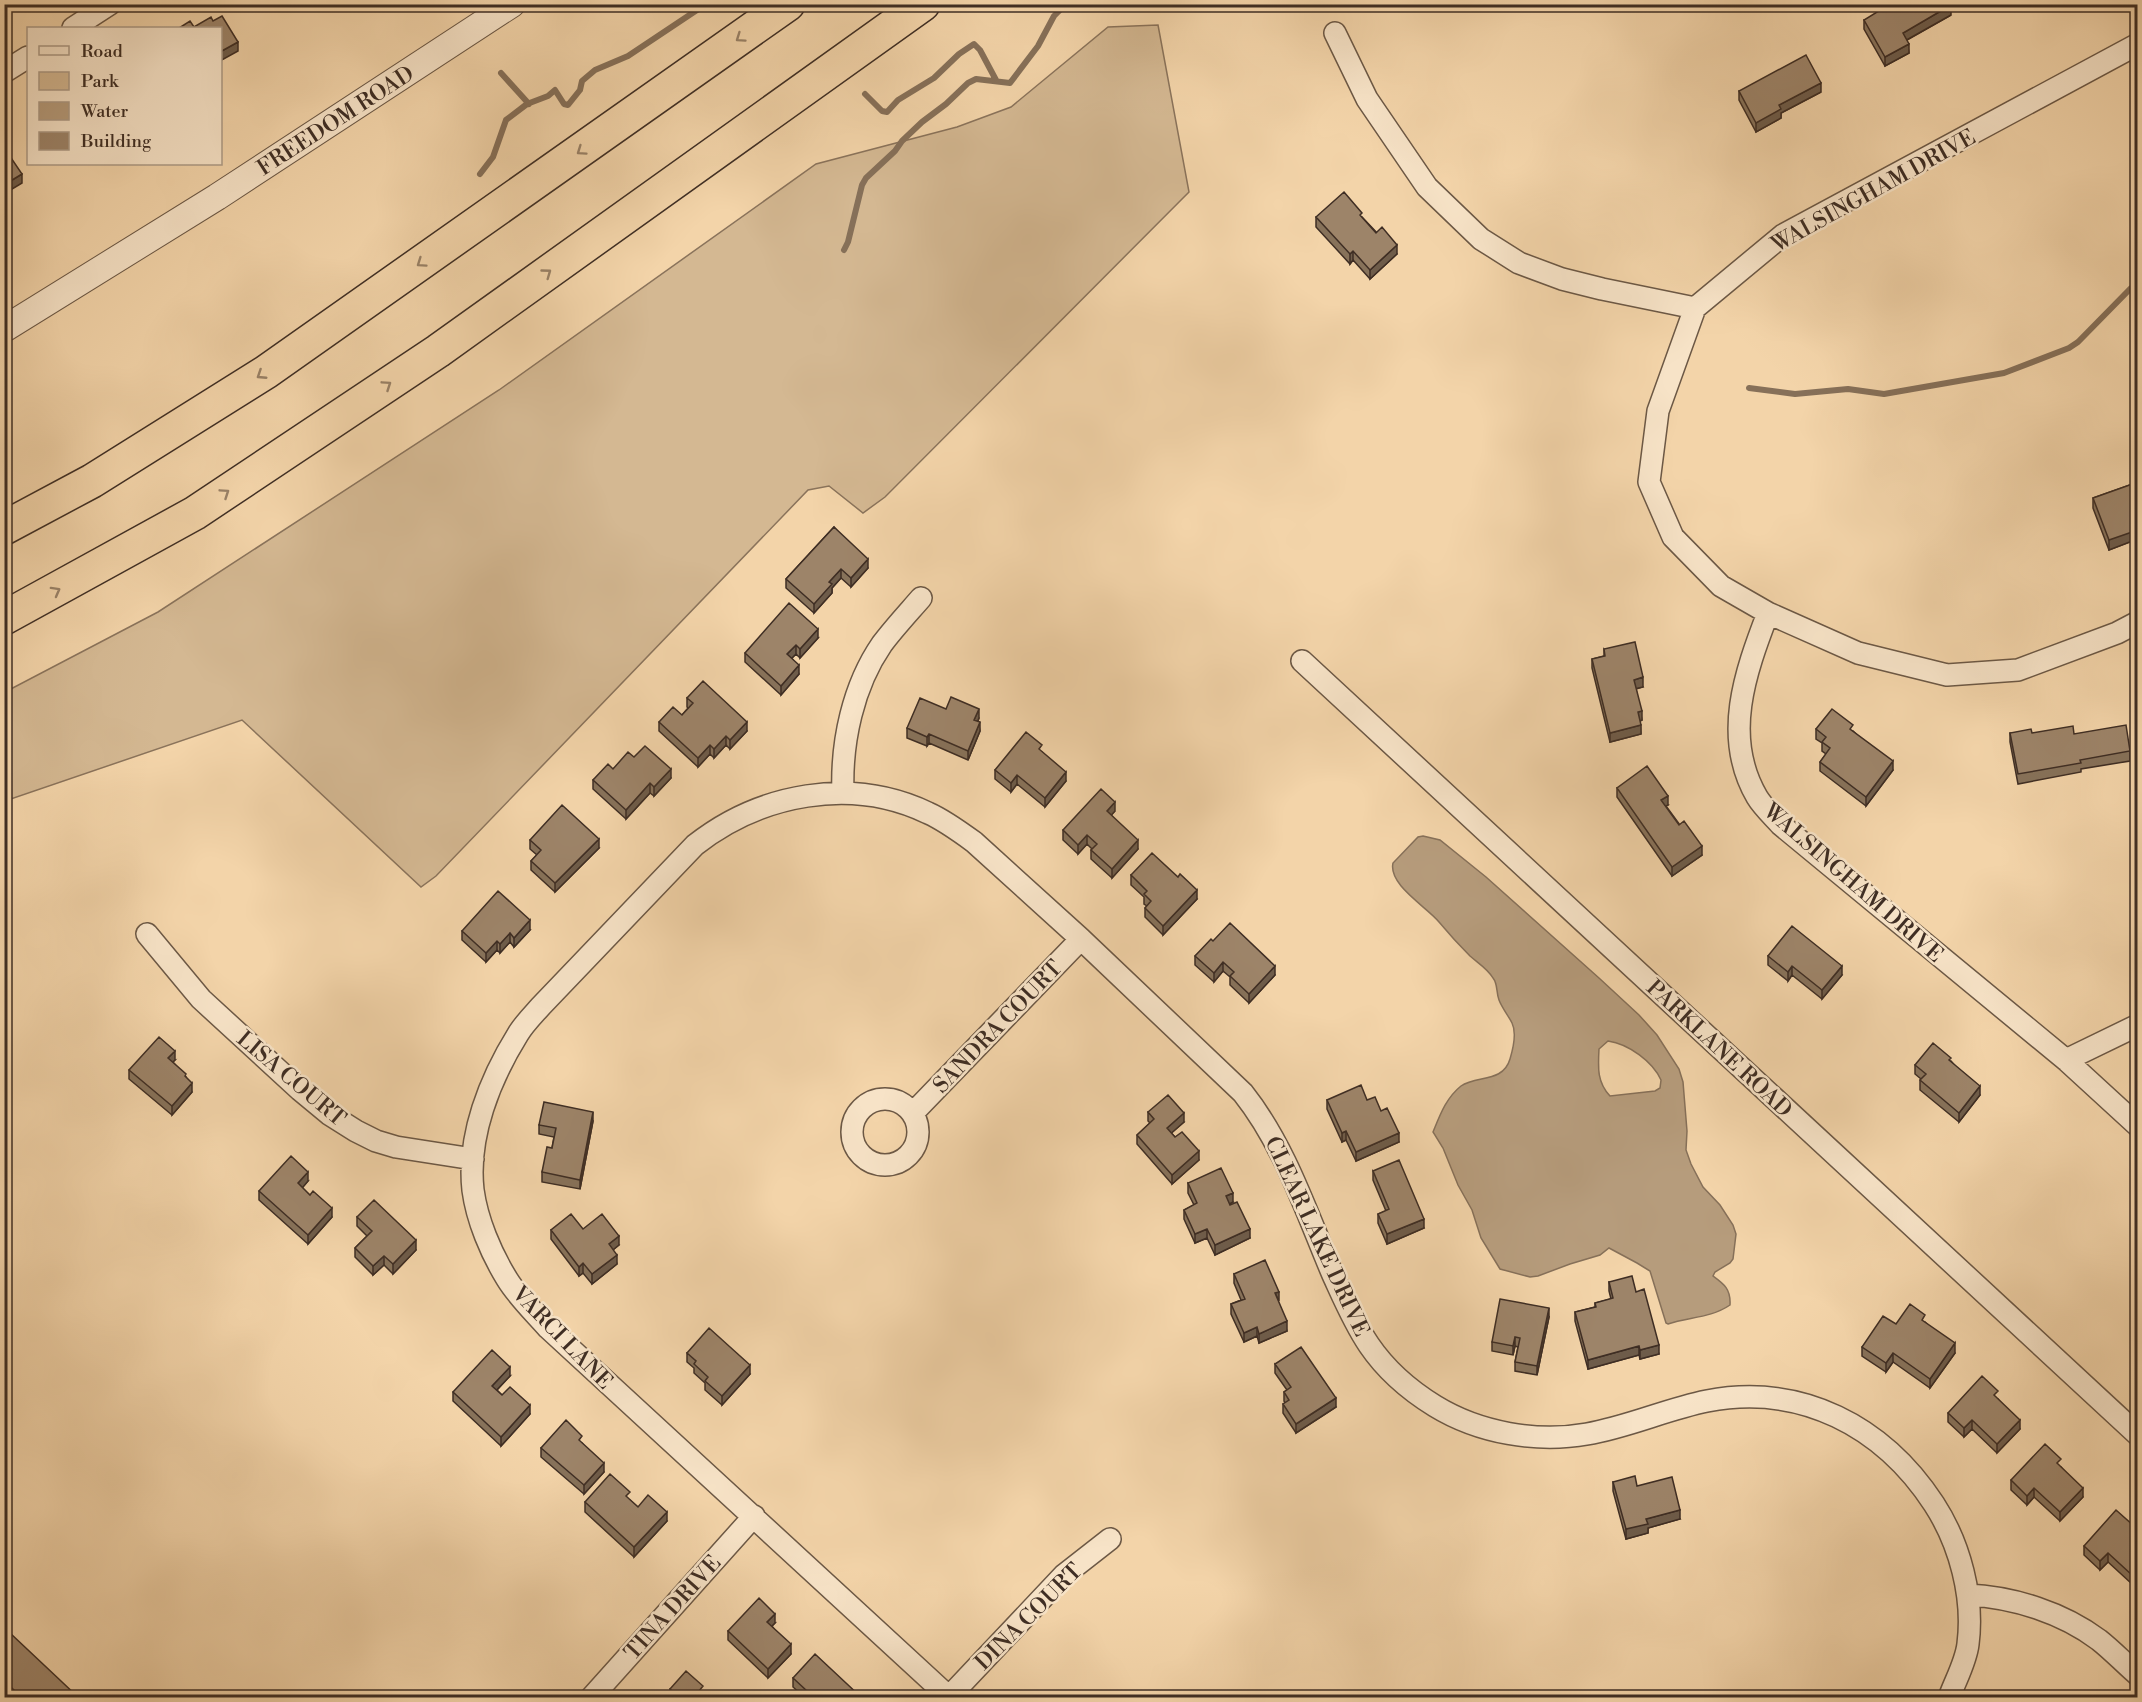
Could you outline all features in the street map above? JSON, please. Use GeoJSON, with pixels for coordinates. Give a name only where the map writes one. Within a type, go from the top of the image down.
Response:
{"type":"FeatureCollection","features":[{"type":"Feature","properties":{"kind":"highway"},"geometry":{"type":"LineString","coordinates":[[4,528],[92,481],[266,372],[788,4]]}},
{"type":"Feature","properties":{"kind":"highway"},"geometry":{"type":"LineString","coordinates":[[4,618],[195,513],[429,358],[923,4]]}},
{"type":"Feature","properties":{"kind":"street"},"geometry":{"type":"LineString","coordinates":[[75,27],[110,4]]}},
{"type":"Feature","properties":{"kind":"street","name":"FREEDOM ROAD"},"geometry":{"type":"LineString","coordinates":[[4,329],[217,197],[512,4]]}},
{"type":"Feature","properties":{"kind":"street"},"geometry":{"type":"LineString","coordinates":[[1335,33],[1367,99],[1427,187],[1481,239],[1520,263],[1562,279],[1602,290],[1695,308],[1658,411],[1650,482],[1673,537],[1721,586],[1768,613],[1858,653],[1947,675],[2018,670],[2117,633],[2138,622]]}},
{"type":"Feature","properties":{"kind":"street","name":"WALSINGHAM DRIVE"},"geometry":{"type":"LineString","coordinates":[[1695,308],[1783,236],[2138,44]]}},
{"type":"Feature","properties":{"kind":"street"},"geometry":{"type":"LineString","coordinates":[[4,72],[27,58]]}},
{"type":"Feature","properties":{"kind":"street"},"geometry":{"type":"LineString","coordinates":[[853,794],[842,767],[845,742],[862,682],[883,643],[921,598]]}},
{"type":"Feature","properties":{"kind":"street","name":"WALSINGHAM DRIVE"},"geometry":{"type":"LineString","coordinates":[[1768,613],[1746,675],[1737,737],[1743,766],[1757,798],[1781,825],[2066,1060],[2138,1126]]}},
{"type":"Feature","properties":{"kind":"street","name":"PARKLANE ROAD"},"geometry":{"type":"LineString","coordinates":[[1302,661],[2138,1435]]}},
{"type":"Feature","properties":{"kind":"street","name":"CLEAR LAKE DRIVE"},"geometry":{"type":"LineString","coordinates":[[853,794],[909,805],[928,813],[960,832],[1081,939],[1235,1086],[1254,1108],[1278,1149],[1360,1331],[1380,1360],[1406,1386],[1420,1396],[1467,1422],[1510,1434],[1538,1437],[1589,1434],[1683,1407],[1732,1398],[1752,1397],[1788,1401],[1836,1416],[1858,1426],[1893,1452],[1924,1488],[1951,1534],[1968,1595],[1968,1646],[1949,1698]]}},
{"type":"Feature","properties":{"kind":"street","name":"VARCI LANE"},"geometry":{"type":"LineString","coordinates":[[853,794],[807,795],[759,807],[724,824],[695,845],[518,1033],[488,1092],[477,1132],[473,1159],[473,1190],[492,1251],[508,1280],[548,1328],[949,1697]]}},
{"type":"Feature","properties":{"kind":"street","name":"LISA COURT"},"geometry":{"type":"LineString","coordinates":[[147,934],[201,999],[300,1090],[330,1114],[376,1141],[396,1147],[473,1159]]}},
{"type":"Feature","properties":{"kind":"street","name":"SANDRA COURT"},"geometry":{"type":"LineString","coordinates":[[913,1113],[1081,939]]}},
{"type":"Feature","properties":{"kind":"street"},"geometry":{"type":"LineString","coordinates":[[2066,1060],[2138,1025]]}},
{"type":"Feature","properties":{"kind":"street","name":"TINA DRIVE"},"geometry":{"type":"LineString","coordinates":[[591,1698],[754,1516]]}},
{"type":"Feature","properties":{"kind":"street","name":"DINA COURT"},"geometry":{"type":"LineString","coordinates":[[949,1697],[1064,1575],[1110,1539]]}},
{"type":"Feature","properties":{"kind":"street"},"geometry":{"type":"LineString","coordinates":[[1968,1595],[2025,1605],[2070,1622],[2100,1641],[2138,1675]]}},
{"type":"Feature","properties":{"kind":"green space"},"geometry":{"type":"Polygon","coordinates":[[[1158,25],[1189,192],[885,497],[863,513],[829,486],[808,490],[436,876],[421,887],[242,720],[5,801],[5,692],[158,612],[499,390],[816,164],[957,127],[1011,107],[1108,27],[1158,25]]]}},
{"type":"Feature","properties":{"kind":"water"},"geometry":{"type":"Polygon","coordinates":[[[1418,837],[1440,840],[1486,877],[1599,978],[1657,1035],[1679,1069],[1683,1082],[1687,1131],[1686,1150],[1691,1164],[1703,1187],[1720,1205],[1733,1225],[1736,1234],[1733,1259],[1713,1276],[1726,1288],[1730,1305],[1708,1315],[1668,1324],[1650,1271],[1609,1248],[1600,1255],[1538,1276],[1530,1277],[1500,1269],[1481,1238],[1472,1210],[1433,1132],[1447,1101],[1461,1086],[1496,1075],[1507,1067],[1513,1046],[1513,1027],[1500,1003],[1496,983],[1491,975],[1396,879],[1393,863],[1418,837]],[[1608,1041],[1599,1049],[1601,1080],[1610,1096],[1655,1091],[1660,1088],[1661,1080],[1652,1067],[1632,1050],[1608,1041]]]}},
{"type":"Feature","properties":{"kind":"building"},"geometry":{"type":"Polygon","coordinates":[[[1890,4],[1951,5],[1903,33],[1909,44],[1885,57],[1864,20],[1890,4]]]}},
{"type":"Feature","properties":{"kind":"building"},"geometry":{"type":"Polygon","coordinates":[[[222,16],[238,42],[222,51],[222,27],[194,27],[211,17],[213,21],[222,16]]]}},
{"type":"Feature","properties":{"kind":"building"},"geometry":{"type":"Polygon","coordinates":[[[190,21],[194,27],[181,27],[190,21]]]}},
{"type":"Feature","properties":{"kind":"building"},"geometry":{"type":"Polygon","coordinates":[[[1806,55],[1821,83],[1779,105],[1781,109],[1756,123],[1739,91],[1806,55]]]}},
{"type":"Feature","properties":{"kind":"building"},"geometry":{"type":"Polygon","coordinates":[[[4,150],[22,174],[4,185],[4,150]]]}},
{"type":"Feature","properties":{"kind":"building"},"geometry":{"type":"Polygon","coordinates":[[[1344,192],[1376,233],[1382,227],[1397,245],[1370,270],[1353,251],[1350,254],[1316,217],[1344,192]]]}},
{"type":"Feature","properties":{"kind":"building"},"geometry":{"type":"Polygon","coordinates":[[[2138,482],[2138,520],[2132,523],[2135,531],[2109,540],[2093,498],[2138,482]]]}},
{"type":"Feature","properties":{"kind":"building"},"geometry":{"type":"Polygon","coordinates":[[[834,527],[868,559],[851,578],[841,569],[829,582],[832,584],[814,604],[786,579],[834,527]]]}},
{"type":"Feature","properties":{"kind":"building"},"geometry":{"type":"Polygon","coordinates":[[[789,603],[818,629],[800,649],[796,645],[787,654],[799,665],[781,686],[745,653],[789,603]]]}},
{"type":"Feature","properties":{"kind":"building"},"geometry":{"type":"Polygon","coordinates":[[[1635,642],[1643,677],[1634,680],[1642,711],[1638,712],[1641,725],[1610,733],[1592,659],[1605,656],[1604,649],[1635,642]]]}},
{"type":"Feature","properties":{"kind":"building"},"geometry":{"type":"Polygon","coordinates":[[[703,681],[747,722],[730,740],[726,736],[714,749],[710,745],[698,758],[659,722],[673,707],[682,715],[693,703],[687,698],[703,681]]]}},
{"type":"Feature","properties":{"kind":"building"},"geometry":{"type":"Polygon","coordinates":[[[951,697],[979,709],[974,720],[980,722],[968,751],[929,734],[927,737],[907,728],[920,698],[946,709],[951,697]]]}},
{"type":"Feature","properties":{"kind":"building"},"geometry":{"type":"Polygon","coordinates":[[[1832,709],[1853,725],[1850,729],[1893,761],[1866,797],[1820,762],[1830,748],[1822,742],[1826,737],[1816,729],[1832,709]]]}},
{"type":"Feature","properties":{"kind":"building"},"geometry":{"type":"Polygon","coordinates":[[[2126,725],[2130,751],[2080,760],[2081,763],[2018,774],[2010,733],[2031,729],[2032,733],[2073,726],[2074,734],[2126,725]]]}},
{"type":"Feature","properties":{"kind":"building"},"geometry":{"type":"Polygon","coordinates":[[[1026,732],[1042,745],[1039,749],[1066,772],[1045,798],[1017,775],[1011,783],[995,770],[1026,732]]]}},
{"type":"Feature","properties":{"kind":"building"},"geometry":{"type":"Polygon","coordinates":[[[645,746],[671,769],[654,787],[650,783],[626,810],[593,780],[608,764],[613,769],[628,752],[634,757],[645,746]]]}},
{"type":"Feature","properties":{"kind":"building"},"geometry":{"type":"Polygon","coordinates":[[[1647,766],[1668,796],[1661,800],[1679,825],[1684,821],[1702,846],[1672,867],[1617,788],[1647,766]]]}},
{"type":"Feature","properties":{"kind":"building"},"geometry":{"type":"Polygon","coordinates":[[[1101,789],[1115,802],[1107,811],[1138,840],[1112,869],[1091,850],[1097,844],[1087,835],[1078,845],[1063,830],[1101,789]]]}},
{"type":"Feature","properties":{"kind":"building"},"geometry":{"type":"Polygon","coordinates":[[[562,805],[599,839],[555,883],[531,861],[541,850],[530,840],[562,805]]]}},
{"type":"Feature","properties":{"kind":"building"},"geometry":{"type":"Polygon","coordinates":[[[1152,853],[1178,877],[1180,874],[1197,890],[1163,926],[1145,908],[1151,901],[1144,894],[1147,891],[1131,875],[1152,853]]]}},
{"type":"Feature","properties":{"kind":"building"},"geometry":{"type":"Polygon","coordinates":[[[498,891],[530,920],[514,938],[510,933],[500,944],[497,941],[486,953],[462,931],[498,891]]]}},
{"type":"Feature","properties":{"kind":"building"},"geometry":{"type":"Polygon","coordinates":[[[1230,923],[1275,966],[1249,994],[1230,976],[1234,972],[1223,962],[1214,973],[1195,956],[1230,923]]]}},
{"type":"Feature","properties":{"kind":"building"},"geometry":{"type":"Polygon","coordinates":[[[1792,926],[1842,966],[1822,990],[1792,966],[1788,972],[1768,956],[1792,926]]]}},
{"type":"Feature","properties":{"kind":"building"},"geometry":{"type":"Polygon","coordinates":[[[159,1037],[175,1051],[168,1058],[186,1074],[185,1076],[192,1083],[172,1106],[129,1070],[159,1037]]]}},
{"type":"Feature","properties":{"kind":"building"},"geometry":{"type":"Polygon","coordinates":[[[1933,1043],[1980,1086],[1959,1113],[1920,1080],[1926,1074],[1915,1065],[1933,1043]]]}},
{"type":"Feature","properties":{"kind":"building"},"geometry":{"type":"Polygon","coordinates":[[[1361,1085],[1367,1100],[1375,1097],[1381,1111],[1387,1108],[1399,1133],[1356,1152],[1346,1131],[1342,1133],[1327,1100],[1361,1085]]]}},
{"type":"Feature","properties":{"kind":"building"},"geometry":{"type":"Polygon","coordinates":[[[1168,1095],[1184,1113],[1167,1128],[1175,1137],[1182,1132],[1199,1151],[1172,1175],[1137,1135],[1154,1119],[1148,1112],[1168,1095]]]}},
{"type":"Feature","properties":{"kind":"building"},"geometry":{"type":"Polygon","coordinates":[[[544,1102],[593,1112],[580,1180],[542,1172],[547,1147],[552,1148],[556,1128],[539,1125],[544,1102]]]}},
{"type":"Feature","properties":{"kind":"building"},"geometry":{"type":"Polygon","coordinates":[[[291,1156],[308,1172],[298,1183],[310,1195],[313,1191],[332,1208],[308,1235],[259,1191],[291,1156]]]}},
{"type":"Feature","properties":{"kind":"building"},"geometry":{"type":"Polygon","coordinates":[[[1399,1160],[1424,1219],[1387,1234],[1378,1214],[1389,1209],[1373,1171],[1399,1160]]]}},
{"type":"Feature","properties":{"kind":"building"},"geometry":{"type":"Polygon","coordinates":[[[1221,1168],[1233,1193],[1226,1196],[1230,1205],[1237,1202],[1250,1229],[1215,1245],[1207,1229],[1195,1234],[1184,1210],[1197,1203],[1188,1183],[1221,1168]]]}},
{"type":"Feature","properties":{"kind":"building"},"geometry":{"type":"Polygon","coordinates":[[[374,1200],[416,1240],[393,1264],[384,1256],[373,1266],[355,1248],[372,1231],[357,1217],[374,1200]]]}},
{"type":"Feature","properties":{"kind":"building"},"geometry":{"type":"Polygon","coordinates":[[[571,1214],[583,1229],[602,1214],[619,1236],[609,1244],[617,1255],[592,1274],[583,1263],[579,1267],[551,1230],[571,1214]]]}},
{"type":"Feature","properties":{"kind":"building"},"geometry":{"type":"Polygon","coordinates":[[[1265,1260],[1279,1292],[1275,1293],[1287,1321],[1259,1334],[1257,1327],[1244,1333],[1231,1304],[1245,1299],[1234,1274],[1265,1260]]]}},
{"type":"Feature","properties":{"kind":"building"},"geometry":{"type":"Polygon","coordinates":[[[1632,1276],[1636,1292],[1644,1289],[1659,1345],[1640,1350],[1639,1346],[1588,1360],[1575,1312],[1596,1307],[1595,1303],[1613,1298],[1609,1282],[1632,1276]]]}},
{"type":"Feature","properties":{"kind":"building"},"geometry":{"type":"Polygon","coordinates":[[[1500,1299],[1549,1308],[1537,1366],[1515,1362],[1520,1338],[1515,1337],[1513,1346],[1492,1342],[1500,1299]]]}},
{"type":"Feature","properties":{"kind":"building"},"geometry":{"type":"Polygon","coordinates":[[[1910,1304],[1925,1315],[1922,1320],[1955,1343],[1930,1379],[1893,1353],[1886,1363],[1862,1347],[1883,1316],[1896,1324],[1910,1304]]]}},
{"type":"Feature","properties":{"kind":"building"},"geometry":{"type":"Polygon","coordinates":[[[709,1328],[750,1365],[722,1396],[705,1381],[708,1377],[694,1364],[696,1361],[687,1353],[709,1328]]]}},
{"type":"Feature","properties":{"kind":"building"},"geometry":{"type":"Polygon","coordinates":[[[1301,1347],[1336,1398],[1296,1424],[1283,1404],[1289,1400],[1284,1392],[1291,1387],[1275,1364],[1301,1347]]]}},
{"type":"Feature","properties":{"kind":"building"},"geometry":{"type":"Polygon","coordinates":[[[492,1350],[510,1367],[492,1386],[502,1395],[510,1387],[530,1405],[501,1437],[453,1392],[492,1350]]]}},
{"type":"Feature","properties":{"kind":"building"},"geometry":{"type":"Polygon","coordinates":[[[1982,1376],[1998,1391],[1994,1395],[2020,1420],[1997,1444],[1972,1420],[1964,1428],[1948,1413],[1982,1376]]]}},
{"type":"Feature","properties":{"kind":"building"},"geometry":{"type":"Polygon","coordinates":[[[566,1420],[582,1436],[579,1440],[604,1463],[584,1485],[541,1448],[566,1420]]]}},
{"type":"Feature","properties":{"kind":"building"},"geometry":{"type":"Polygon","coordinates":[[[2045,1444],[2061,1459],[2057,1463],[2083,1488],[2060,1512],[2034,1488],[2027,1496],[2011,1480],[2045,1444]]]}},
{"type":"Feature","properties":{"kind":"building"},"geometry":{"type":"Polygon","coordinates":[[[610,1474],[630,1492],[626,1496],[638,1507],[648,1495],[667,1512],[634,1547],[585,1502],[610,1474]]]}},
{"type":"Feature","properties":{"kind":"building"},"geometry":{"type":"Polygon","coordinates":[[[1635,1476],[1637,1486],[1672,1477],[1680,1510],[1646,1519],[1648,1524],[1626,1529],[1613,1482],[1635,1476]]]}},
{"type":"Feature","properties":{"kind":"building"},"geometry":{"type":"Polygon","coordinates":[[[2116,1510],[2134,1526],[2131,1528],[2138,1534],[2138,1569],[2132,1575],[2108,1553],[2100,1561],[2084,1546],[2116,1510]]]}},
{"type":"Feature","properties":{"kind":"building"},"geometry":{"type":"Polygon","coordinates":[[[759,1598],[775,1614],[767,1622],[791,1644],[768,1669],[728,1631],[759,1598]]]}},
{"type":"Feature","properties":{"kind":"building"},"geometry":{"type":"Polygon","coordinates":[[[10,1633],[79,1698],[23,1698],[4,1681],[4,1640],[10,1633]]]}},
{"type":"Feature","properties":{"kind":"building"},"geometry":{"type":"Polygon","coordinates":[[[815,1654],[862,1698],[805,1698],[803,1695],[807,1691],[793,1678],[815,1654]]]}},
{"type":"Feature","properties":{"kind":"building"},"geometry":{"type":"Polygon","coordinates":[[[686,1671],[703,1686],[699,1691],[706,1698],[679,1698],[670,1689],[686,1671]]]}},
{"type":"Feature","properties":{"kind":"waterway"},"geometry":{"type":"LineString","coordinates":[[480,174],[493,157],[506,120],[527,104],[548,96],[555,90],[564,104],[568,105],[580,90],[582,81],[595,70],[628,56],[706,4]]}},
{"type":"Feature","properties":{"kind":"waterway"},"geometry":{"type":"LineString","coordinates":[[844,250],[862,185],[902,141],[968,83],[976,79],[1010,83],[1038,46],[1054,16],[1067,5],[1084,4]]}},
{"type":"Feature","properties":{"kind":"waterway"},"geometry":{"type":"LineString","coordinates":[[865,94],[882,111],[887,112],[898,100],[934,78],[959,54],[974,44],[980,50],[996,80]]}},
{"type":"Feature","properties":{"kind":"waterway"},"geometry":{"type":"LineString","coordinates":[[501,73],[529,104]]}},
{"type":"Feature","properties":{"kind":"waterway"},"geometry":{"type":"LineString","coordinates":[[1749,388],[1795,394],[1848,389],[1884,394],[2004,373],[2069,348],[2078,342],[2131,288],[2138,284]]}}]}
